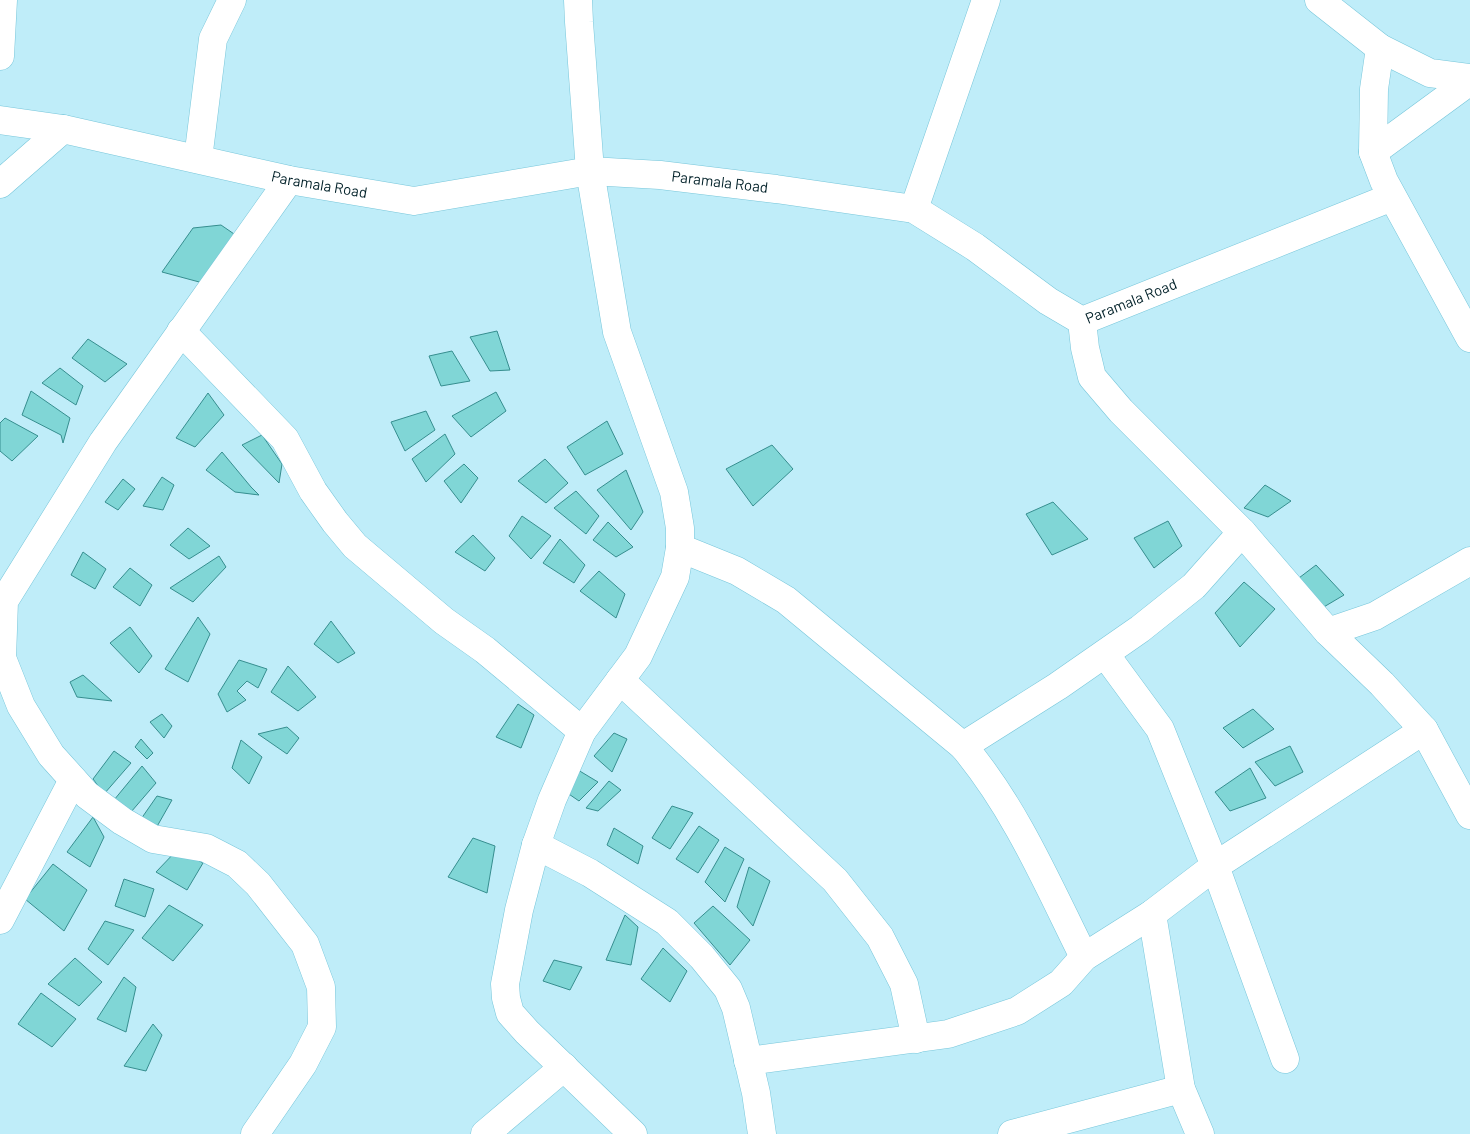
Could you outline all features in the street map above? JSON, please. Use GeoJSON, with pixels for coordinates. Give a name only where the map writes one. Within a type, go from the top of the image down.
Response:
{"type":"FeatureCollection","features":[{"type":"Feature","properties":{"kind":"street"},"geometry":{"type":"LineString","coordinates":[[0,56],[3,0]]}},
{"type":"Feature","properties":{"kind":"street"},"geometry":{"type":"LineString","coordinates":[[198,159],[213,39],[232,0]]}},
{"type":"Feature","properties":{"kind":"street"},"geometry":{"type":"LineString","coordinates":[[578,0],[578,22],[590,171],[617,332],[674,492],[680,528],[680,548],[675,577],[638,656],[582,731],[552,800],[536,845],[519,910],[505,984],[510,1013],[527,1032],[633,1134]]}},
{"type":"Feature","properties":{"kind":"street"},"geometry":{"type":"LineString","coordinates":[[914,209],[986,0]]}},
{"type":"Feature","properties":{"kind":"street"},"geometry":{"type":"LineString","coordinates":[[1319,0],[1380,48],[1430,73],[1470,79]]}},
{"type":"Feature","properties":{"kind":"street"},"geometry":{"type":"LineString","coordinates":[[1380,48],[1374,89],[1373,152],[1392,197],[1470,338]]}},
{"type":"Feature","properties":{"kind":"street"},"geometry":{"type":"LineString","coordinates":[[1373,152],[1470,79]]}},
{"type":"Feature","properties":{"kind":"street","name":"Paramala Road"},"geometry":{"type":"LineString","coordinates":[[0,120],[63,128],[289,180],[414,201],[590,171],[660,175],[776,189],[914,209],[975,247],[1048,301],[1082,320],[1392,197]]}},
{"type":"Feature","properties":{"kind":"street"},"geometry":{"type":"LineString","coordinates":[[0,184],[63,128]]}},
{"type":"Feature","properties":{"kind":"street"},"geometry":{"type":"LineString","coordinates":[[255,1134],[303,1064],[322,1027],[321,987],[305,944],[258,884],[237,864],[206,848],[153,839],[122,821],[87,795],[51,755],[21,706],[2,658],[4,601],[102,442],[289,180]]}},
{"type":"Feature","properties":{"kind":"street"},"geometry":{"type":"LineString","coordinates":[[1082,320],[1085,348],[1092,377],[1121,411],[1242,532],[1328,632],[1382,684],[1424,730],[1470,815]]}},
{"type":"Feature","properties":{"kind":"street"},"geometry":{"type":"LineString","coordinates":[[181,331],[285,440],[313,491],[334,522],[355,546],[444,621],[485,650],[582,731]]}},
{"type":"Feature","properties":{"kind":"street"},"geometry":{"type":"LineString","coordinates":[[963,746],[1058,686],[1140,629],[1194,586],[1242,532]]}},
{"type":"Feature","properties":{"kind":"street"},"geometry":{"type":"LineString","coordinates":[[680,548],[737,571],[786,600],[963,746],[982,769],[1022,832],[1084,957]]}},
{"type":"Feature","properties":{"kind":"street"},"geometry":{"type":"LineString","coordinates":[[1328,632],[1375,616],[1470,561]]}},
{"type":"Feature","properties":{"kind":"street"},"geometry":{"type":"LineString","coordinates":[[1105,654],[1160,729],[1215,866],[1285,1059]]}},
{"type":"Feature","properties":{"kind":"street"},"geometry":{"type":"LineString","coordinates":[[620,680],[835,880],[880,937],[892,960],[904,984],[916,1039]]}},
{"type":"Feature","properties":{"kind":"street"},"geometry":{"type":"LineString","coordinates":[[748,1061],[948,1034],[1017,1011],[1061,983],[1084,957],[1152,914],[1215,866],[1424,730]]}},
{"type":"Feature","properties":{"kind":"street"},"geometry":{"type":"LineString","coordinates":[[0,920],[73,780]]}},
{"type":"Feature","properties":{"kind":"street"},"geometry":{"type":"LineString","coordinates":[[536,845],[590,873],[667,922],[702,957],[728,989],[736,1008],[762,1134]]}},
{"type":"Feature","properties":{"kind":"street"},"geometry":{"type":"LineString","coordinates":[[1152,914],[1181,1090],[1200,1134]]}},
{"type":"Feature","properties":{"kind":"street"},"geometry":{"type":"LineString","coordinates":[[485,1134],[564,1067]]}},
{"type":"Feature","properties":{"kind":"street"},"geometry":{"type":"LineString","coordinates":[[1012,1134],[1181,1090]]}},
{"type":"Feature","properties":{"kind":"building"},"geometry":{"type":"Polygon","coordinates":[[[221,225],[237,236],[203,283],[162,272],[193,228],[221,225]]]}},
{"type":"Feature","properties":{"kind":"building"},"geometry":{"type":"Polygon","coordinates":[[[497,331],[510,370],[490,371],[470,337],[497,331]]]}},
{"type":"Feature","properties":{"kind":"building"},"geometry":{"type":"Polygon","coordinates":[[[88,339],[127,364],[105,382],[72,358],[88,339]]]}},
{"type":"Feature","properties":{"kind":"building"},"geometry":{"type":"Polygon","coordinates":[[[452,351],[470,381],[441,386],[429,356],[452,351]]]}},
{"type":"Feature","properties":{"kind":"building"},"geometry":{"type":"Polygon","coordinates":[[[60,368],[83,386],[76,405],[42,383],[60,368]]]}},
{"type":"Feature","properties":{"kind":"building"},"geometry":{"type":"Polygon","coordinates":[[[31,391],[70,418],[63,443],[61,435],[22,415],[31,391]]]}},
{"type":"Feature","properties":{"kind":"building"},"geometry":{"type":"Polygon","coordinates":[[[496,392],[506,411],[471,437],[452,416],[496,392]]]}},
{"type":"Feature","properties":{"kind":"building"},"geometry":{"type":"Polygon","coordinates":[[[208,393],[224,415],[195,447],[176,438],[208,393]]]}},
{"type":"Feature","properties":{"kind":"building"},"geometry":{"type":"Polygon","coordinates":[[[426,411],[435,430],[405,451],[391,422],[426,411]]]}},
{"type":"Feature","properties":{"kind":"building"},"geometry":{"type":"Polygon","coordinates":[[[5,418],[38,436],[12,461],[0,451],[0,423],[5,418]]]}},
{"type":"Feature","properties":{"kind":"building"},"geometry":{"type":"Polygon","coordinates":[[[607,421],[623,454],[585,475],[567,447],[607,421]]]}},
{"type":"Feature","properties":{"kind":"building"},"geometry":{"type":"Polygon","coordinates":[[[445,434],[455,454],[426,482],[412,459],[445,434]]]}},
{"type":"Feature","properties":{"kind":"building"},"geometry":{"type":"Polygon","coordinates":[[[262,435],[282,464],[279,483],[242,445],[262,435]]]}},
{"type":"Feature","properties":{"kind":"building"},"geometry":{"type":"Polygon","coordinates":[[[772,445],[793,469],[753,506],[726,469],[772,445]]]}},
{"type":"Feature","properties":{"kind":"building"},"geometry":{"type":"Polygon","coordinates":[[[222,452],[259,495],[235,492],[206,470],[222,452]]]}},
{"type":"Feature","properties":{"kind":"building"},"geometry":{"type":"Polygon","coordinates":[[[545,459],[568,483],[546,503],[518,481],[545,459]]]}},
{"type":"Feature","properties":{"kind":"building"},"geometry":{"type":"Polygon","coordinates":[[[464,464],[478,478],[461,503],[444,481],[464,464]]]}},
{"type":"Feature","properties":{"kind":"building"},"geometry":{"type":"Polygon","coordinates":[[[626,470],[643,512],[631,530],[597,490],[626,470]]]}},
{"type":"Feature","properties":{"kind":"building"},"geometry":{"type":"Polygon","coordinates":[[[162,477],[174,485],[163,510],[143,506],[162,477]]]}},
{"type":"Feature","properties":{"kind":"building"},"geometry":{"type":"Polygon","coordinates":[[[123,479],[135,489],[118,510],[105,502],[123,479]]]}},
{"type":"Feature","properties":{"kind":"building"},"geometry":{"type":"Polygon","coordinates":[[[1265,485],[1291,501],[1268,517],[1244,508],[1265,485]]]}},
{"type":"Feature","properties":{"kind":"building"},"geometry":{"type":"Polygon","coordinates":[[[576,491],[599,516],[586,534],[554,508],[576,491]]]}},
{"type":"Feature","properties":{"kind":"building"},"geometry":{"type":"Polygon","coordinates":[[[1053,502],[1088,539],[1052,555],[1026,514],[1053,502]]]}},
{"type":"Feature","properties":{"kind":"building"},"geometry":{"type":"Polygon","coordinates":[[[522,516],[551,536],[531,559],[509,536],[522,516]]]}},
{"type":"Feature","properties":{"kind":"building"},"geometry":{"type":"Polygon","coordinates":[[[1168,521],[1182,546],[1154,568],[1134,538],[1168,521]]]}},
{"type":"Feature","properties":{"kind":"building"},"geometry":{"type":"Polygon","coordinates":[[[608,522],[633,547],[616,557],[593,540],[608,522]]]}},
{"type":"Feature","properties":{"kind":"building"},"geometry":{"type":"Polygon","coordinates":[[[188,528],[210,546],[189,559],[170,545],[188,528]]]}},
{"type":"Feature","properties":{"kind":"building"},"geometry":{"type":"Polygon","coordinates":[[[473,535],[495,558],[485,571],[455,552],[473,535]]]}},
{"type":"Feature","properties":{"kind":"building"},"geometry":{"type":"Polygon","coordinates":[[[560,539],[585,565],[574,583],[543,563],[560,539]]]}},
{"type":"Feature","properties":{"kind":"building"},"geometry":{"type":"Polygon","coordinates":[[[83,552],[106,569],[95,589],[71,575],[83,552]]]}},
{"type":"Feature","properties":{"kind":"building"},"geometry":{"type":"Polygon","coordinates":[[[219,556],[226,567],[193,602],[170,588],[219,556]]]}},
{"type":"Feature","properties":{"kind":"building"},"geometry":{"type":"Polygon","coordinates":[[[1316,565],[1344,595],[1317,611],[1291,584],[1316,565]]]}},
{"type":"Feature","properties":{"kind":"building"},"geometry":{"type":"Polygon","coordinates":[[[130,568],[152,585],[140,606],[113,587],[130,568]]]}},
{"type":"Feature","properties":{"kind":"building"},"geometry":{"type":"Polygon","coordinates":[[[599,571],[625,594],[616,618],[580,591],[599,571]]]}},
{"type":"Feature","properties":{"kind":"building"},"geometry":{"type":"Polygon","coordinates":[[[1244,582],[1275,609],[1240,647],[1215,613],[1244,582]]]}},
{"type":"Feature","properties":{"kind":"building"},"geometry":{"type":"Polygon","coordinates":[[[198,617],[210,634],[188,682],[165,669],[198,617]]]}},
{"type":"Feature","properties":{"kind":"building"},"geometry":{"type":"Polygon","coordinates":[[[331,621],[355,653],[338,663],[314,644],[331,621]]]}},
{"type":"Feature","properties":{"kind":"building"},"geometry":{"type":"Polygon","coordinates":[[[130,627],[152,656],[139,673],[110,643],[130,627]]]}},
{"type":"Feature","properties":{"kind":"building"},"geometry":{"type":"Polygon","coordinates":[[[239,660],[267,669],[258,688],[247,681],[237,691],[246,700],[227,712],[218,694],[239,660]]]}},
{"type":"Feature","properties":{"kind":"building"},"geometry":{"type":"Polygon","coordinates":[[[288,666],[316,697],[298,711],[271,692],[288,666]]]}},
{"type":"Feature","properties":{"kind":"building"},"geometry":{"type":"Polygon","coordinates":[[[83,675],[112,701],[77,697],[70,682],[83,675]]]}},
{"type":"Feature","properties":{"kind":"building"},"geometry":{"type":"Polygon","coordinates":[[[518,704],[534,715],[521,748],[496,737],[518,704]]]}},
{"type":"Feature","properties":{"kind":"building"},"geometry":{"type":"Polygon","coordinates":[[[1253,709],[1274,729],[1243,748],[1223,728],[1253,709]]]}},
{"type":"Feature","properties":{"kind":"building"},"geometry":{"type":"Polygon","coordinates":[[[162,714],[172,726],[164,738],[150,722],[162,714]]]}},
{"type":"Feature","properties":{"kind":"building"},"geometry":{"type":"Polygon","coordinates":[[[287,727],[299,738],[287,754],[258,734],[287,727]]]}},
{"type":"Feature","properties":{"kind":"building"},"geometry":{"type":"Polygon","coordinates":[[[614,733],[627,739],[612,772],[594,756],[614,733]]]}},
{"type":"Feature","properties":{"kind":"building"},"geometry":{"type":"Polygon","coordinates":[[[141,739],[153,753],[147,759],[135,747],[141,739]]]}},
{"type":"Feature","properties":{"kind":"building"},"geometry":{"type":"Polygon","coordinates":[[[241,740],[262,757],[249,784],[232,768],[241,740]]]}},
{"type":"Feature","properties":{"kind":"building"},"geometry":{"type":"Polygon","coordinates":[[[1290,746],[1303,772],[1275,786],[1255,762],[1290,746]]]}},
{"type":"Feature","properties":{"kind":"building"},"geometry":{"type":"Polygon","coordinates":[[[114,751],[131,763],[104,794],[93,779],[114,751]]]}},
{"type":"Feature","properties":{"kind":"building"},"geometry":{"type":"Polygon","coordinates":[[[142,766],[156,783],[131,812],[114,800],[142,766]]]}},
{"type":"Feature","properties":{"kind":"building"},"geometry":{"type":"Polygon","coordinates":[[[1250,768],[1266,798],[1230,811],[1215,792],[1250,768]]]}},
{"type":"Feature","properties":{"kind":"building"},"geometry":{"type":"Polygon","coordinates":[[[578,770],[598,782],[579,801],[563,790],[578,770]]]}},
{"type":"Feature","properties":{"kind":"building"},"geometry":{"type":"Polygon","coordinates":[[[609,781],[621,790],[598,811],[586,808],[609,781]]]}},
{"type":"Feature","properties":{"kind":"building"},"geometry":{"type":"Polygon","coordinates":[[[157,796],[172,800],[155,830],[141,819],[157,796]]]}},
{"type":"Feature","properties":{"kind":"building"},"geometry":{"type":"Polygon","coordinates":[[[672,806],[693,813],[670,849],[652,838],[672,806]]]}},
{"type":"Feature","properties":{"kind":"building"},"geometry":{"type":"Polygon","coordinates":[[[93,817],[104,837],[90,867],[67,852],[93,817]]]}},
{"type":"Feature","properties":{"kind":"building"},"geometry":{"type":"Polygon","coordinates":[[[699,826],[719,840],[698,873],[676,859],[699,826]]]}},
{"type":"Feature","properties":{"kind":"building"},"geometry":{"type":"Polygon","coordinates":[[[614,828],[643,846],[638,864],[607,845],[614,828]]]}},
{"type":"Feature","properties":{"kind":"building"},"geometry":{"type":"Polygon","coordinates":[[[473,838],[495,846],[487,893],[448,877],[473,838]]]}},
{"type":"Feature","properties":{"kind":"building"},"geometry":{"type":"Polygon","coordinates":[[[725,847],[744,859],[725,902],[705,882],[725,847]]]}},
{"type":"Feature","properties":{"kind":"building"},"geometry":{"type":"Polygon","coordinates":[[[178,849],[203,863],[187,890],[156,872],[178,849]]]}},
{"type":"Feature","properties":{"kind":"building"},"geometry":{"type":"Polygon","coordinates":[[[53,864],[87,890],[64,931],[25,899],[53,864]]]}},
{"type":"Feature","properties":{"kind":"building"},"geometry":{"type":"Polygon","coordinates":[[[749,867],[770,881],[753,926],[737,907],[749,867]]]}},
{"type":"Feature","properties":{"kind":"building"},"geometry":{"type":"Polygon","coordinates":[[[124,879],[154,889],[145,917],[115,906],[124,879]]]}},
{"type":"Feature","properties":{"kind":"building"},"geometry":{"type":"Polygon","coordinates":[[[169,905],[203,925],[173,961],[142,938],[169,905]]]}},
{"type":"Feature","properties":{"kind":"building"},"geometry":{"type":"Polygon","coordinates":[[[713,906],[750,940],[730,965],[694,923],[713,906]]]}},
{"type":"Feature","properties":{"kind":"building"},"geometry":{"type":"Polygon","coordinates":[[[625,915],[638,927],[631,965],[606,960],[625,915]]]}},
{"type":"Feature","properties":{"kind":"building"},"geometry":{"type":"Polygon","coordinates":[[[105,921],[134,930],[108,965],[88,949],[105,921]]]}},
{"type":"Feature","properties":{"kind":"building"},"geometry":{"type":"Polygon","coordinates":[[[663,948],[687,971],[670,1002],[641,979],[663,948]]]}},
{"type":"Feature","properties":{"kind":"building"},"geometry":{"type":"Polygon","coordinates":[[[75,958],[102,982],[79,1006],[48,984],[75,958]]]}},
{"type":"Feature","properties":{"kind":"building"},"geometry":{"type":"Polygon","coordinates":[[[554,960],[582,967],[570,990],[543,981],[554,960]]]}},
{"type":"Feature","properties":{"kind":"building"},"geometry":{"type":"Polygon","coordinates":[[[124,977],[136,987],[126,1032],[97,1019],[124,977]]]}},
{"type":"Feature","properties":{"kind":"building"},"geometry":{"type":"Polygon","coordinates":[[[41,993],[76,1019],[52,1047],[18,1024],[41,993]]]}},
{"type":"Feature","properties":{"kind":"building"},"geometry":{"type":"Polygon","coordinates":[[[153,1024],[162,1035],[146,1071],[124,1066],[153,1024]]]}}]}
